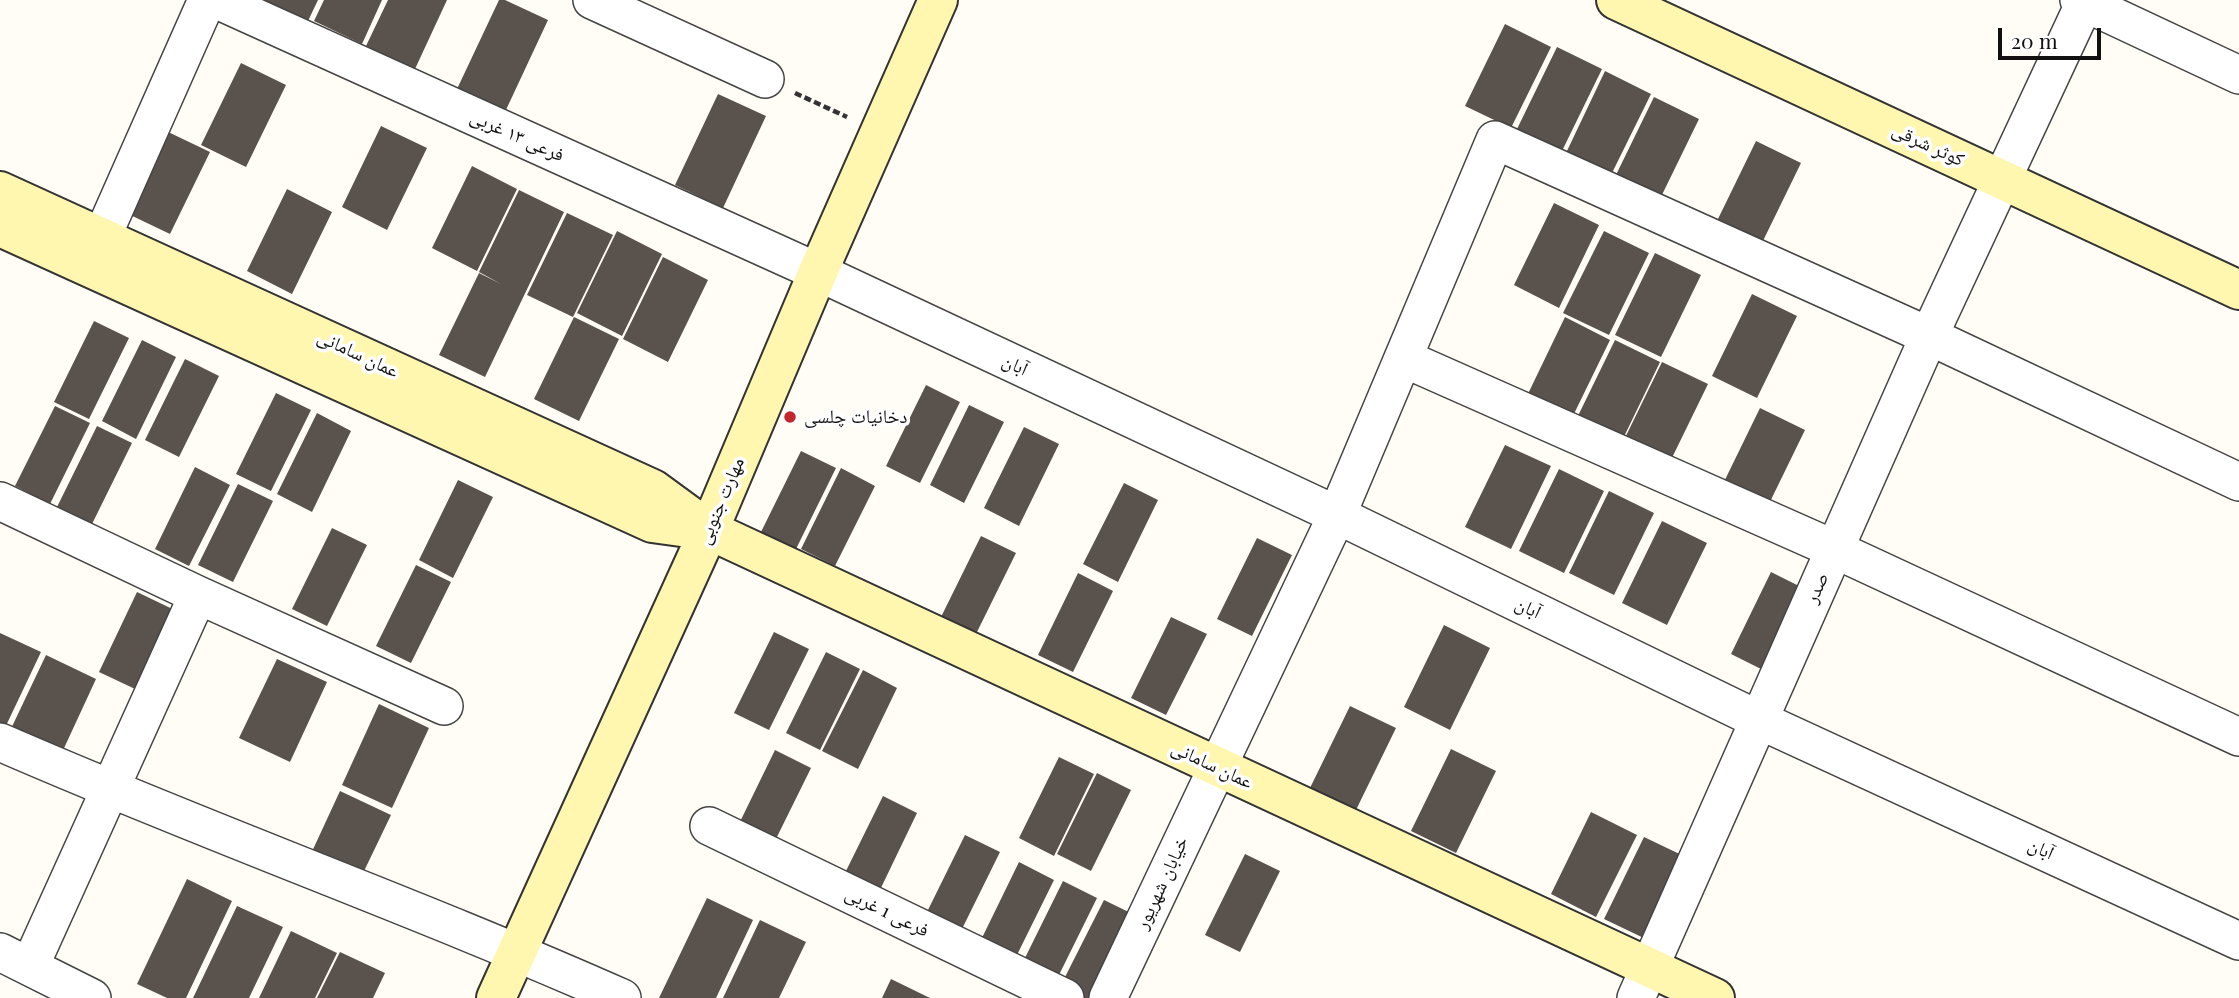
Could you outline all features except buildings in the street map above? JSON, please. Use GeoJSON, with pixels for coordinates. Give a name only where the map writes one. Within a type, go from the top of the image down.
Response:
{"type":"FeatureCollection","features":[{"type":"Feature","properties":{"kind":"street"},"geometry":{"type":"LineString","coordinates":[[94,252],[207,0]]}},
{"type":"Feature","properties":{"kind":"street","name":"فرعی ۱۳ غربی"},"geometry":{"type":"LineString","coordinates":[[217,0],[818,272]]}},
{"type":"Feature","properties":{"kind":"street"},"geometry":{"type":"LineString","coordinates":[[592,0],[765,79]]}},
{"type":"Feature","properties":{"kind":"street","name":"مهارت جنوبی"},"geometry":{"type":"LineString","coordinates":[[496,998],[709,530],[818,272],[938,0]]}},
{"type":"Feature","properties":{"kind":"street","name":"کوثر شرقی"},"geometry":{"type":"LineString","coordinates":[[1616,0],[2239,290]]}},
{"type":"Feature","properties":{"kind":"street"},"geometry":{"type":"LineString","coordinates":[[2082,1],[2239,75]]}},
{"type":"Feature","properties":{"kind":"street","name":"صدر"},"geometry":{"type":"LineString","coordinates":[[1643,983],[1929,336],[2082,1]]}},
{"type":"Feature","properties":{"kind":"street","name":"خیابان شهریور"},"geometry":{"type":"LineString","coordinates":[[1108,998],[1337,515],[1494,141],[1929,336]]}},
{"type":"Feature","properties":{"kind":"street","name":"عمان سامانی"},"geometry":{"type":"LineString","coordinates":[[0,191],[94,252]]}},
{"type":"Feature","properties":{"kind":"street","name":"عمان سامانی"},"geometry":{"type":"LineString","coordinates":[[0,227],[94,252],[653,489],[709,530],[1217,767],[1643,983],[1715,998]]}},
{"type":"Feature","properties":{"kind":"street","name":"آبان"},"geometry":{"type":"LineString","coordinates":[[818,272],[1337,515],[1759,720],[2239,941]]}},
{"type":"Feature","properties":{"kind":"street"},"geometry":{"type":"LineString","coordinates":[[1929,336],[2239,482]]}},
{"type":"Feature","properties":{"kind":"street"},"geometry":{"type":"LineString","coordinates":[[1403,358],[1834,549],[2239,737]]}},
{"type":"Feature","properties":{"kind":"street"},"geometry":{"type":"LineString","coordinates":[[0,501],[198,595],[444,706]]}},
{"type":"Feature","properties":{"kind":"street"},"geometry":{"type":"LineString","coordinates":[[92,998],[15,959],[108,790],[198,595]]}},
{"type":"Feature","properties":{"kind":"street"},"geometry":{"type":"LineString","coordinates":[[0,742],[108,790],[518,951],[622,998]]}},
{"type":"Feature","properties":{"kind":"street","name":"فرعی 1 غربی"},"geometry":{"type":"LineString","coordinates":[[709,826],[1065,998]]}},
{"type":"Feature","properties":{"kind":"path"},"geometry":{"type":"LineString","coordinates":[[765,79],[879,132]]}},
{"type":"Feature","properties":{"kind":"place","name":"دخانیات چلسی"},"geometry":{"type":"Point","coordinates":[790,417]}}]}
